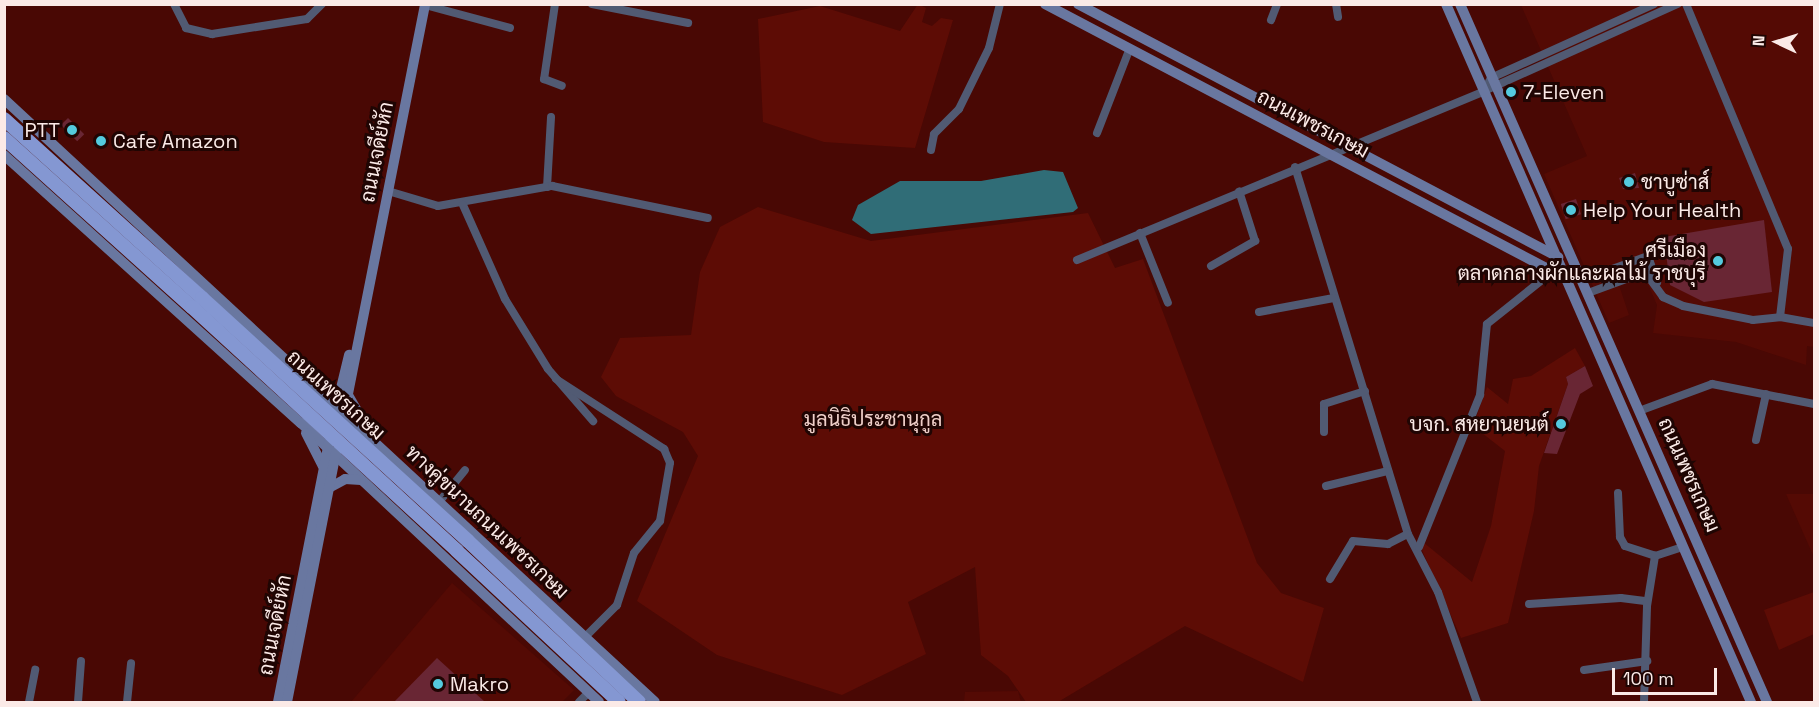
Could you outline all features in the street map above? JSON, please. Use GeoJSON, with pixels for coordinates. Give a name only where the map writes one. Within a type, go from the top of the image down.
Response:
{"type":"FeatureCollection","features":[{"type":"Feature","properties":{"kind":"highway","name":"ถนนเพชรเกษม"},"geometry":{"type":"LineString","coordinates":[[5,119],[197,302],[463,546],[639,702]]}},
{"type":"Feature","properties":{"kind":"highway","name":"ถนนเพชรเกษม"},"geometry":{"type":"LineString","coordinates":[[4,138],[197,302]]}},
{"type":"Feature","properties":{"kind":"highway","name":"ถนนเพชรเกษม"},"geometry":{"type":"LineString","coordinates":[[463,546],[619,702]]}},
{"type":"Feature","properties":{"kind":"main road","name":"ถนนเพชรเกษม"},"geometry":{"type":"LineString","coordinates":[[1045,4],[1552,272],[1564,278],[1582,280],[1767,702]]}},
{"type":"Feature","properties":{"kind":"main road","name":"ถนนเพชรเกษม"},"geometry":{"type":"LineString","coordinates":[[1078,4],[1576,265]]}},
{"type":"Feature","properties":{"kind":"main road"},"geometry":{"type":"LineString","coordinates":[[1446,4],[1564,278]]}},
{"type":"Feature","properties":{"kind":"main road"},"geometry":{"type":"LineString","coordinates":[[1460,4],[1582,280]]}},
{"type":"Feature","properties":{"kind":"main road","name":"ถนนเจดีย์หัก"},"geometry":{"type":"LineString","coordinates":[[340,411],[348,395],[425,5]]}},
{"type":"Feature","properties":{"kind":"main road","name":"ทางคู่ขนานถนนเพชรเกษม"},"geometry":{"type":"LineString","coordinates":[[4,99],[655,702]]}},
{"type":"Feature","properties":{"kind":"main road"},"geometry":{"type":"LineString","coordinates":[[4,155],[301,423],[599,702]]}},
{"type":"Feature","properties":{"kind":"main road","name":"ถนนเพชรเกษม"},"geometry":{"type":"LineString","coordinates":[[1564,278],[1751,702]]}},
{"type":"Feature","properties":{"kind":"main road","name":"ถนนเจดีย์หัก"},"geometry":{"type":"LineString","coordinates":[[340,411],[342,385],[364,306]]}},
{"type":"Feature","properties":{"kind":"main road"},"geometry":{"type":"LineString","coordinates":[[315,388],[330,391],[342,385]]}},
{"type":"Feature","properties":{"kind":"main road"},"geometry":{"type":"LineString","coordinates":[[348,395],[371,439]]}},
{"type":"Feature","properties":{"kind":"main road"},"geometry":{"type":"LineString","coordinates":[[332,452],[340,411]]}},
{"type":"Feature","properties":{"kind":"main road"},"geometry":{"type":"LineString","coordinates":[[301,423],[324,470]]}},
{"type":"Feature","properties":{"kind":"main road","name":"ถนนเจดีย์หัก"},"geometry":{"type":"LineString","coordinates":[[278,702],[324,470],[332,452]]}},
{"type":"Feature","properties":{"kind":"main road","name":"ถนนเจดีย์หัก"},"geometry":{"type":"LineString","coordinates":[[287,702],[329,488],[332,452]]}},
{"type":"Feature","properties":{"kind":"main road"},"geometry":{"type":"LineString","coordinates":[[329,488],[345,479],[362,480]]}},
{"type":"Feature","properties":{"kind":"street"},"geometry":{"type":"LineString","coordinates":[[174,4],[186,28],[212,34],[307,19],[322,4]]}},
{"type":"Feature","properties":{"kind":"street"},"geometry":{"type":"LineString","coordinates":[[555,4],[544,79],[562,86]]}},
{"type":"Feature","properties":{"kind":"street"},"geometry":{"type":"LineString","coordinates":[[592,4],[688,23]]}},
{"type":"Feature","properties":{"kind":"street"},"geometry":{"type":"LineString","coordinates":[[931,150],[934,134],[959,109],[989,48],[1000,4]]}},
{"type":"Feature","properties":{"kind":"street"},"geometry":{"type":"LineString","coordinates":[[1271,20],[1277,4]]}},
{"type":"Feature","properties":{"kind":"street"},"geometry":{"type":"LineString","coordinates":[[1336,4],[1338,17]]}},
{"type":"Feature","properties":{"kind":"street"},"geometry":{"type":"LineString","coordinates":[[1077,260],[1327,153],[1484,91],[1493,82],[1654,4]]}},
{"type":"Feature","properties":{"kind":"street"},"geometry":{"type":"LineString","coordinates":[[1493,82],[1615,33],[1678,4]]}},
{"type":"Feature","properties":{"kind":"street"},"geometry":{"type":"LineString","coordinates":[[1686,4],[1788,249],[1780,317]]}},
{"type":"Feature","properties":{"kind":"street"},"geometry":{"type":"LineString","coordinates":[[425,5],[510,28]]}},
{"type":"Feature","properties":{"kind":"street"},"geometry":{"type":"LineString","coordinates":[[1611,24],[1615,33]]}},
{"type":"Feature","properties":{"kind":"street"},"geometry":{"type":"LineString","coordinates":[[1097,134],[1130,48]]}},
{"type":"Feature","properties":{"kind":"street"},"geometry":{"type":"LineString","coordinates":[[547,187],[551,117]]}},
{"type":"Feature","properties":{"kind":"street"},"geometry":{"type":"LineString","coordinates":[[1295,167],[1408,534],[1419,547],[1477,702]]}},
{"type":"Feature","properties":{"kind":"street"},"geometry":{"type":"LineString","coordinates":[[388,191],[438,206],[463,205],[547,187],[708,218]]}},
{"type":"Feature","properties":{"kind":"street"},"geometry":{"type":"LineString","coordinates":[[1211,266],[1255,241],[1239,191]]}},
{"type":"Feature","properties":{"kind":"street"},"geometry":{"type":"LineString","coordinates":[[463,205],[505,299],[556,379],[593,421]]}},
{"type":"Feature","properties":{"kind":"street"},"geometry":{"type":"LineString","coordinates":[[1140,233],[1168,303]]}},
{"type":"Feature","properties":{"kind":"street"},"geometry":{"type":"LineString","coordinates":[[1582,280],[1648,256],[1657,286]]}},
{"type":"Feature","properties":{"kind":"street"},"geometry":{"type":"LineString","coordinates":[[1419,547],[1480,395],[1487,324],[1552,272]]}},
{"type":"Feature","properties":{"kind":"street"},"geometry":{"type":"LineString","coordinates":[[1588,293],[1638,272],[1649,275],[1670,301],[1700,311],[1753,320],[1780,317],[1815,323]]}},
{"type":"Feature","properties":{"kind":"street"},"geometry":{"type":"LineString","coordinates":[[1259,312],[1334,298]]}},
{"type":"Feature","properties":{"kind":"street"},"geometry":{"type":"LineString","coordinates":[[556,379],[664,449],[670,463],[660,521],[634,553],[617,605],[585,637]]}},
{"type":"Feature","properties":{"kind":"street"},"geometry":{"type":"LineString","coordinates":[[1639,411],[1706,385],[1815,404]]}},
{"type":"Feature","properties":{"kind":"street"},"geometry":{"type":"LineString","coordinates":[[1324,432],[1324,404],[1365,392]]}},
{"type":"Feature","properties":{"kind":"street"},"geometry":{"type":"LineString","coordinates":[[1756,440],[1766,394]]}},
{"type":"Feature","properties":{"kind":"street"},"geometry":{"type":"LineString","coordinates":[[439,502],[465,470]]}},
{"type":"Feature","properties":{"kind":"street"},"geometry":{"type":"LineString","coordinates":[[1326,486],[1388,471]]}},
{"type":"Feature","properties":{"kind":"street"},"geometry":{"type":"LineString","coordinates":[[1618,493],[1620,537],[1625,546],[1655,556],[1683,547]]}},
{"type":"Feature","properties":{"kind":"street"},"geometry":{"type":"LineString","coordinates":[[1330,579],[1353,541],[1388,544],[1408,534]]}},
{"type":"Feature","properties":{"kind":"street"},"geometry":{"type":"LineString","coordinates":[[1644,702],[1647,601],[1655,556]]}},
{"type":"Feature","properties":{"kind":"street"},"geometry":{"type":"LineString","coordinates":[[1529,604],[1621,598],[1647,601]]}},
{"type":"Feature","properties":{"kind":"street"},"geometry":{"type":"LineString","coordinates":[[78,702],[81,661]]}},
{"type":"Feature","properties":{"kind":"street"},"geometry":{"type":"LineString","coordinates":[[1584,670],[1647,661]]}},
{"type":"Feature","properties":{"kind":"street"},"geometry":{"type":"LineString","coordinates":[[127,702],[131,663]]}},
{"type":"Feature","properties":{"kind":"street"},"geometry":{"type":"LineString","coordinates":[[29,702],[35,670]]}},
{"type":"Feature","properties":{"kind":"street"},"geometry":{"type":"LineString","coordinates":[[579,702],[588,693]]}},
{"type":"Feature","properties":{"kind":"shaded area"},"geometry":{"type":"Polygon","coordinates":[[[1521,5],[1814,5],[1814,347],[1807,346],[1806,365],[1736,342],[1653,333],[1657,305],[1645,277],[1619,285],[1629,315],[1609,323],[1544,174],[1587,156],[1521,5]]]}},
{"type":"Feature","properties":{"kind":"shaded area"},"geometry":{"type":"Polygon","coordinates":[[[1786,494],[1814,494],[1814,557],[1809,546],[1786,494]]]}},
{"type":"Feature","properties":{"kind":"shaded area"},"geometry":{"type":"Polygon","coordinates":[[[452,583],[574,690],[562,702],[351,702],[452,583]]]}},
{"type":"Feature","properties":{"kind":"shaded area"},"geometry":{"type":"Polygon","coordinates":[[[1018,691],[1021,702],[964,702],[965,692],[1018,691]]]}},
{"type":"Feature","properties":{"kind":"green space"},"geometry":{"type":"Polygon","coordinates":[[[918,4],[926,8],[922,22],[932,26],[941,18],[953,20],[915,148],[824,142],[763,122],[758,19],[820,6],[900,31],[918,4]]]}},
{"type":"Feature","properties":{"kind":"green space","name":"มูลนิธิประชานุกูล"},"geometry":{"type":"Polygon","coordinates":[[[758,207],[871,241],[1088,213],[1115,268],[1143,259],[1257,563],[1281,593],[1324,608],[1303,682],[1185,626],[1058,702],[1026,702],[1008,676],[981,655],[975,567],[908,602],[926,654],[842,695],[717,655],[637,601],[698,456],[683,432],[616,396],[601,377],[620,338],[691,335],[700,272],[720,227],[758,207]]]}},
{"type":"Feature","properties":{"kind":"green space"},"geometry":{"type":"Polygon","coordinates":[[[1575,348],[1585,366],[1566,377],[1568,384],[1539,466],[1534,511],[1508,623],[1461,638],[1421,548],[1423,542],[1472,582],[1491,526],[1505,451],[1473,426],[1487,387],[1508,404],[1513,379],[1531,376],[1575,348]]]}},
{"type":"Feature","properties":{"kind":"green space"},"geometry":{"type":"Polygon","coordinates":[[[1814,592],[1814,634],[1779,650],[1764,610],[1814,592]]]}},
{"type":"Feature","properties":{"kind":"water"},"geometry":{"type":"Polygon","coordinates":[[[1044,170],[1063,172],[1078,208],[1073,212],[871,234],[852,220],[858,205],[900,181],[981,181],[1044,170]]]}},
{"type":"Feature","properties":{"kind":"building","name":"PTT"},"geometry":{"type":"Polygon","coordinates":[[[68,118],[84,134],[77,141],[61,125],[68,118]]]}},
{"type":"Feature","properties":{"kind":"building","name":"ชาบูซ่าส์"},"geometry":{"type":"Polygon","coordinates":[[[1635,173],[1639,188],[1623,189],[1619,178],[1635,173]]]}},
{"type":"Feature","properties":{"kind":"building","name":"Help Your Health"},"geometry":{"type":"Polygon","coordinates":[[[1576,199],[1581,214],[1566,219],[1561,204],[1576,199]]]}},
{"type":"Feature","properties":{"kind":"building","name":"ศรีเมือง ตลาดกลางผักและผลไม้ ราชบุรี"},"geometry":{"type":"Polygon","coordinates":[[[1764,220],[1772,292],[1704,302],[1670,285],[1664,237],[1764,220]]]}},
{"type":"Feature","properties":{"kind":"building","name":"บจก. สหยานยนต์"},"geometry":{"type":"Polygon","coordinates":[[[1585,366],[1593,386],[1580,394],[1557,454],[1544,453],[1568,384],[1566,377],[1585,366]]]}},
{"type":"Feature","properties":{"kind":"building","name":"Makro"},"geometry":{"type":"Polygon","coordinates":[[[437,658],[485,702],[394,702],[437,658]]]}},
{"type":"Feature","properties":{"kind":"place","name":"7-Eleven"},"geometry":{"type":"Point","coordinates":[1511,92]}},
{"type":"Feature","properties":{"kind":"place","name":"PTT"},"geometry":{"type":"Point","coordinates":[72,130]}},
{"type":"Feature","properties":{"kind":"place","name":"Cafe Amazon"},"geometry":{"type":"Point","coordinates":[101,141]}},
{"type":"Feature","properties":{"kind":"place","name":"ชาบูซ่าส์"},"geometry":{"type":"Point","coordinates":[1629,182]}},
{"type":"Feature","properties":{"kind":"place","name":"Help Your Health"},"geometry":{"type":"Point","coordinates":[1571,210]}},
{"type":"Feature","properties":{"kind":"place","name":"ศรีเมือง ตลาดกลางผักและผลไม้ ราชบุรี"},"geometry":{"type":"Point","coordinates":[1718,261]}},
{"type":"Feature","properties":{"kind":"place","name":"บจก. สหยานยนต์"},"geometry":{"type":"Point","coordinates":[1561,424]}},
{"type":"Feature","properties":{"kind":"place","name":"Makro"},"geometry":{"type":"Point","coordinates":[438,684]}}]}
